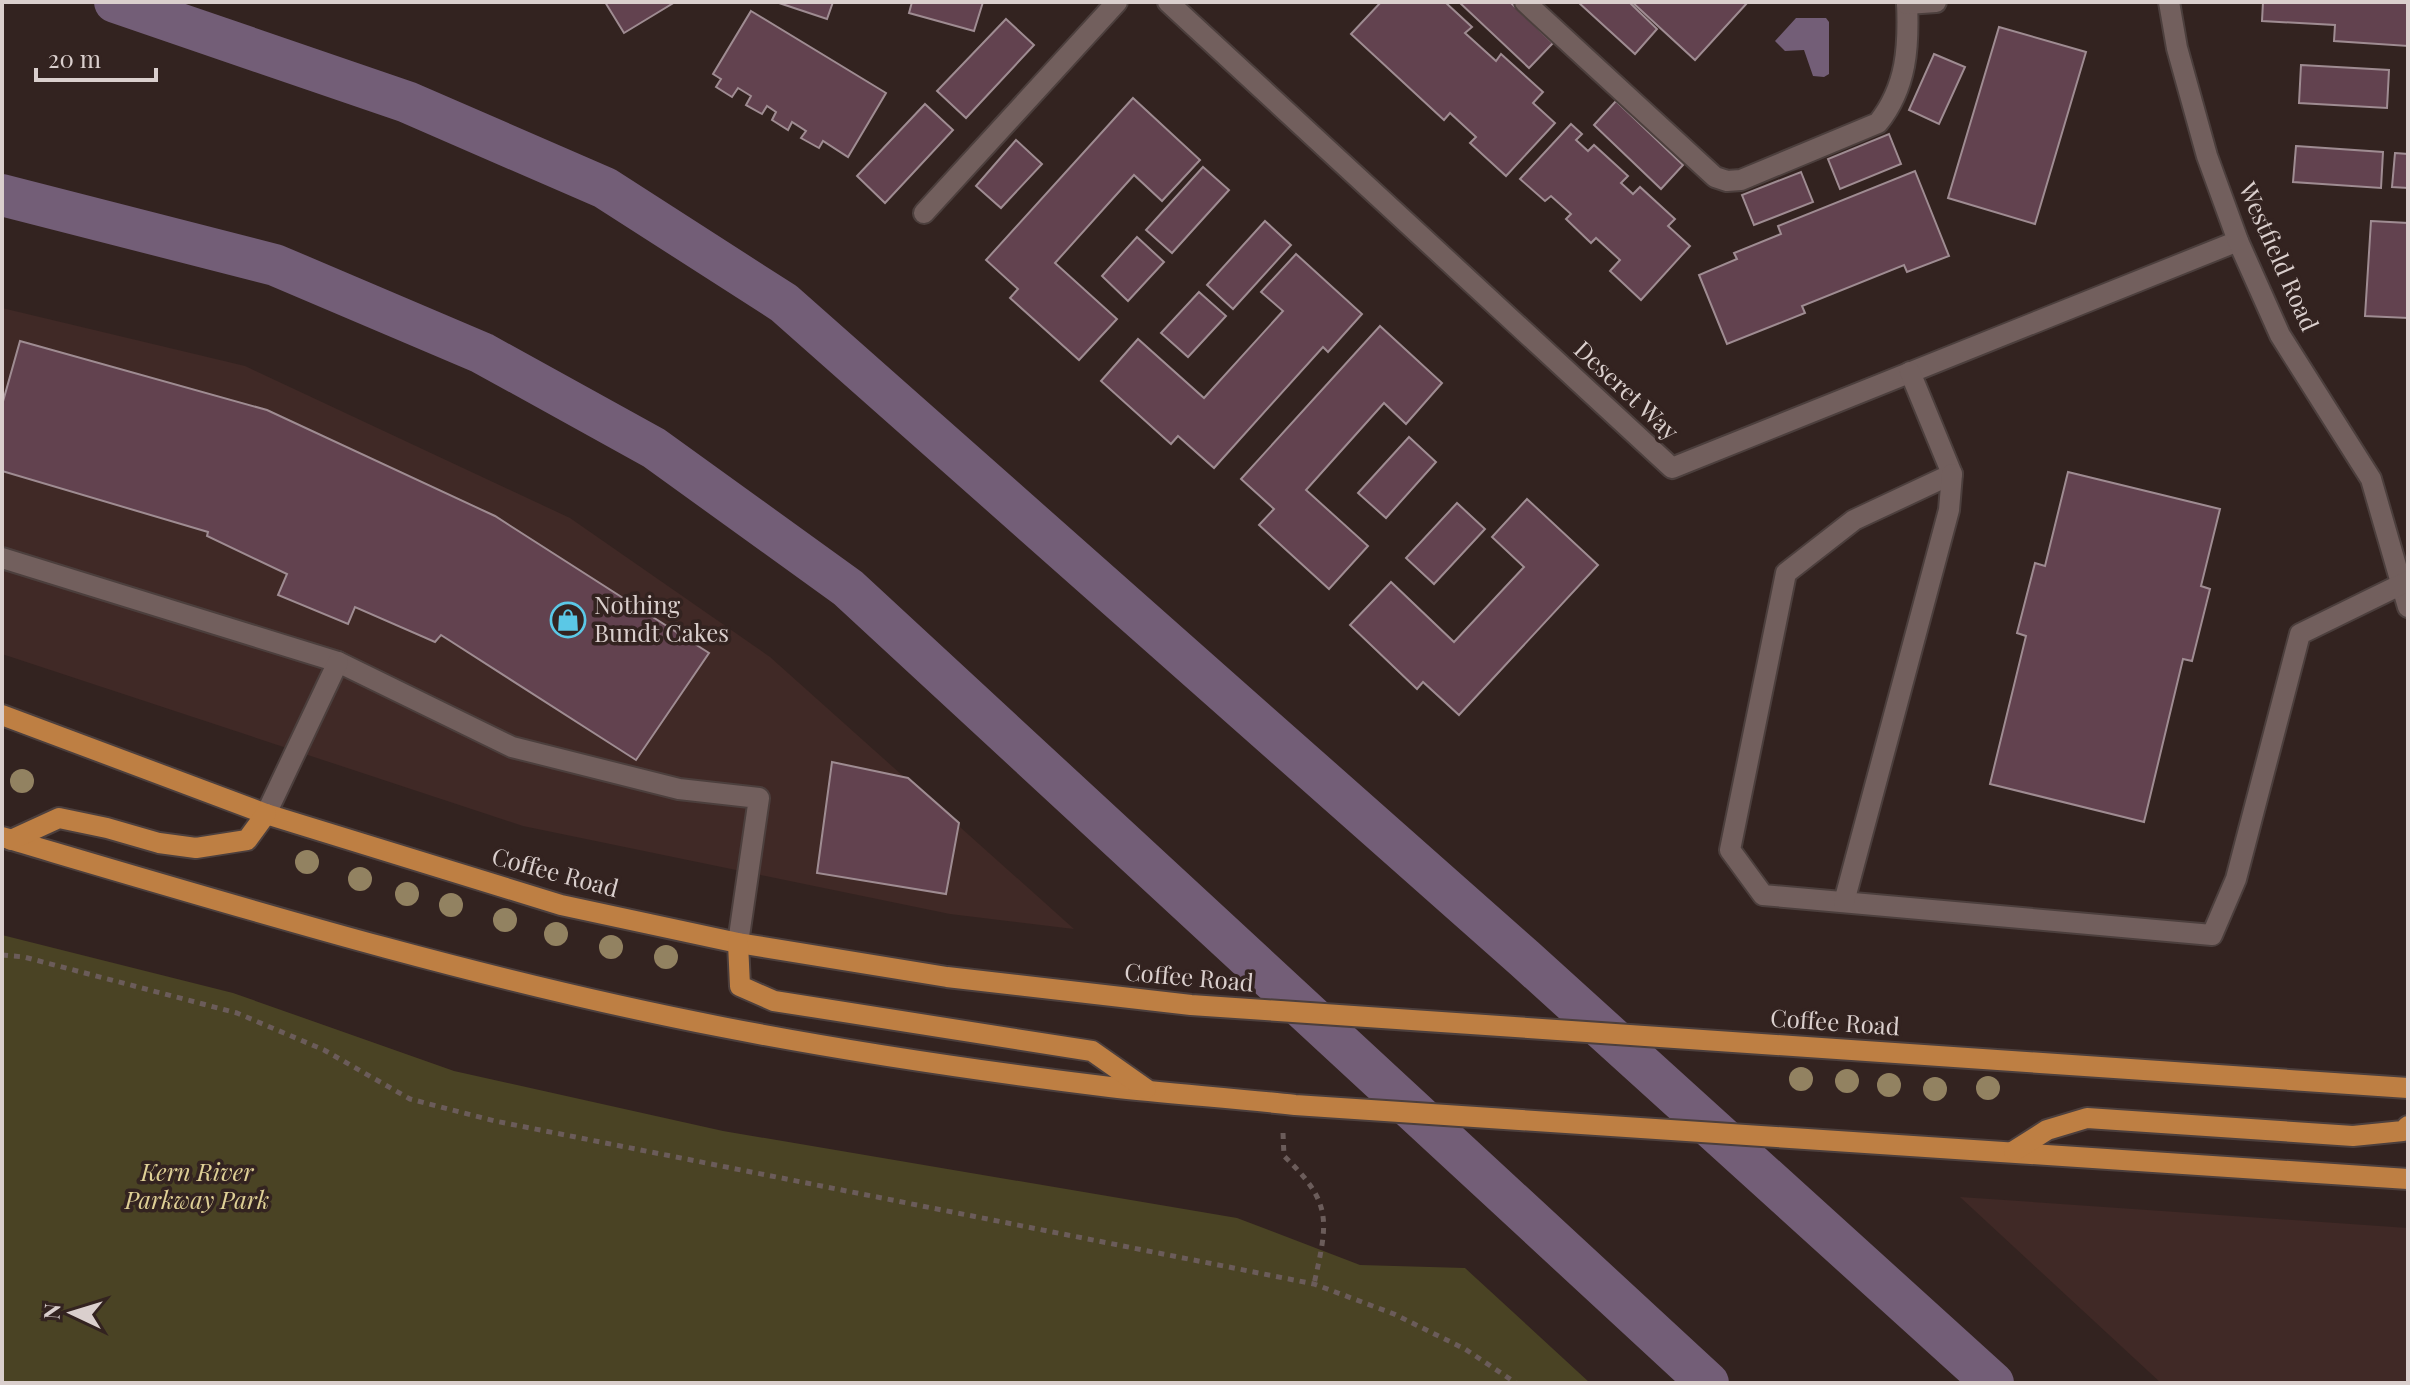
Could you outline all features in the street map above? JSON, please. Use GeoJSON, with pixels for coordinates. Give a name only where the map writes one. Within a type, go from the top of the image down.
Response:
{"type":"FeatureCollection","features":[{"type":"Feature","properties":{"kind":"main road","name":"Coffee Road"},"geometry":{"type":"LineString","coordinates":[[2,715],[266,814],[561,905],[738,943],[947,977],[1191,1005],[2408,1088]]}},
{"type":"Feature","properties":{"kind":"main road"},"geometry":{"type":"LineString","coordinates":[[7,838],[59,818],[159,843],[196,848],[247,840],[266,814]]}},
{"type":"Feature","properties":{"kind":"main road"},"geometry":{"type":"LineString","coordinates":[[7,838],[232,904],[532,986],[722,1027],[908,1059],[1148,1091],[1289,1104],[2408,1179]]}},
{"type":"Feature","properties":{"kind":"main road"},"geometry":{"type":"LineString","coordinates":[[738,943],[740,986],[774,1001],[1092,1051],[1148,1091]]}},
{"type":"Feature","properties":{"kind":"main road"},"geometry":{"type":"LineString","coordinates":[[2014,1151],[2047,1130],[2087,1118],[2353,1136],[2403,1131],[2408,1126]]}},
{"type":"Feature","properties":{"kind":"street"},"geometry":{"type":"LineString","coordinates":[[924,213],[1117,2]]}},
{"type":"Feature","properties":{"kind":"street","name":"Deseret Way"},"geometry":{"type":"LineString","coordinates":[[1168,2],[1672,468],[2238,241]]}},
{"type":"Feature","properties":{"kind":"street"},"geometry":{"type":"LineString","coordinates":[[1525,2],[1715,177],[1727,181],[1741,180],[1878,123],[1900,86],[1907,60],[1907,3],[1936,2]]}},
{"type":"Feature","properties":{"kind":"street","name":"Westfield Road"},"geometry":{"type":"LineString","coordinates":[[2169,2],[2177,48],[2207,156],[2238,241],[2280,335],[2371,479],[2404,582],[2408,607]]}},
{"type":"Feature","properties":{"kind":"street"},"geometry":{"type":"LineString","coordinates":[[1844,902],[1949,510],[1952,474],[1910,372]]}},
{"type":"Feature","properties":{"kind":"street"},"geometry":{"type":"LineString","coordinates":[[1952,474],[1854,520],[1786,573],[1730,850],[1763,895],[2212,935],[2236,879],[2300,634],[2404,582]]}},
{"type":"Feature","properties":{"kind":"street"},"geometry":{"type":"LineString","coordinates":[[2,558],[338,662],[512,747],[679,789],[759,798],[738,943]]}},
{"type":"Feature","properties":{"kind":"street"},"geometry":{"type":"LineString","coordinates":[[266,814],[338,662]]}},
{"type":"Feature","properties":{"kind":"path"},"geometry":{"type":"LineString","coordinates":[[2,955],[24,957],[237,1013],[324,1050],[410,1099],[495,1121],[1314,1284],[1394,1314],[1465,1349],[1516,1383]]}},
{"type":"Feature","properties":{"kind":"path"},"geometry":{"type":"LineString","coordinates":[[1289,1104],[1284,1156],[1317,1193],[1326,1222],[1314,1284]]}},
{"type":"Feature","properties":{"kind":"shaded area"},"geometry":{"type":"Polygon","coordinates":[[[1796,18],[1826,18],[1829,22],[1829,74],[1824,77],[1813,76],[1804,50],[1785,51],[1775,41],[1796,18]]]}},
{"type":"Feature","properties":{"kind":"shaded area"},"geometry":{"type":"Polygon","coordinates":[[[2,308],[245,366],[570,518],[770,657],[1074,929],[950,914],[523,826],[2,654],[2,308]]]}},
{"type":"Feature","properties":{"kind":"shaded area"},"geometry":{"type":"Polygon","coordinates":[[[1960,1197],[2408,1228],[2408,1383],[2161,1383],[1960,1197]]]}},
{"type":"Feature","properties":{"kind":"green space","name":"Kern River Parkway Park"},"geometry":{"type":"Polygon","coordinates":[[[2,935],[233,993],[454,1071],[723,1131],[1237,1218],[1360,1265],[1465,1268],[1590,1383],[2,1383],[2,935]]]}},
{"type":"Feature","properties":{"kind":"building"},"geometry":{"type":"Polygon","coordinates":[[[605,2],[675,2],[624,33],[605,2]]]}},
{"type":"Feature","properties":{"kind":"building"},"geometry":{"type":"Polygon","coordinates":[[[776,2],[833,2],[827,19],[776,2]]]}},
{"type":"Feature","properties":{"kind":"building"},"geometry":{"type":"Polygon","coordinates":[[[912,2],[983,2],[974,31],[909,13],[912,2]]]}},
{"type":"Feature","properties":{"kind":"building"},"geometry":{"type":"Polygon","coordinates":[[[1381,2],[1445,2],[1472,27],[1465,33],[1496,61],[1501,54],[1543,92],[1533,103],[1555,123],[1506,176],[1470,143],[1476,137],[1450,113],[1444,120],[1351,34],[1381,2]]]}},
{"type":"Feature","properties":{"kind":"building"},"geometry":{"type":"Polygon","coordinates":[[[1510,2],[1553,43],[1529,68],[1460,3],[1510,2]]]}},
{"type":"Feature","properties":{"kind":"building"},"geometry":{"type":"Polygon","coordinates":[[[1578,2],[1629,2],[1657,29],[1635,54],[1578,2]]]}},
{"type":"Feature","properties":{"kind":"building"},"geometry":{"type":"Polygon","coordinates":[[[1632,2],[1748,2],[1695,60],[1632,2]]]}},
{"type":"Feature","properties":{"kind":"building"},"geometry":{"type":"Polygon","coordinates":[[[2263,2],[2408,2],[2408,46],[2334,41],[2335,25],[2262,21],[2263,2]]]}},
{"type":"Feature","properties":{"kind":"building"},"geometry":{"type":"Polygon","coordinates":[[[751,11],[886,93],[848,157],[823,141],[819,148],[801,138],[806,131],[792,122],[788,130],[772,120],[776,112],[767,106],[762,114],[746,105],[751,96],[738,88],[732,97],[716,87],[721,79],[713,74],[751,11]]]}},
{"type":"Feature","properties":{"kind":"building"},"geometry":{"type":"Polygon","coordinates":[[[1006,19],[1034,45],[966,118],[937,91],[1006,19]]]}},
{"type":"Feature","properties":{"kind":"building"},"geometry":{"type":"Polygon","coordinates":[[[1999,27],[2086,52],[2035,224],[1948,198],[1999,27]]]}},
{"type":"Feature","properties":{"kind":"building"},"geometry":{"type":"Polygon","coordinates":[[[1934,54],[1965,67],[1939,124],[1909,110],[1934,54]]]}},
{"type":"Feature","properties":{"kind":"building"},"geometry":{"type":"Polygon","coordinates":[[[2301,65],[2389,70],[2387,108],[2299,103],[2301,65]]]}},
{"type":"Feature","properties":{"kind":"building"},"geometry":{"type":"Polygon","coordinates":[[[1133,98],[1200,160],[1162,201],[1134,175],[1055,263],[1117,319],[1079,360],[1010,298],[1018,289],[986,260],[1133,98]]]}},
{"type":"Feature","properties":{"kind":"building"},"geometry":{"type":"Polygon","coordinates":[[[1616,101],[1683,165],[1661,189],[1594,125],[1616,101]]]}},
{"type":"Feature","properties":{"kind":"building"},"geometry":{"type":"Polygon","coordinates":[[[925,104],[953,130],[885,203],[857,176],[925,104]]]}},
{"type":"Feature","properties":{"kind":"building"},"geometry":{"type":"Polygon","coordinates":[[[1571,124],[1582,134],[1576,140],[1588,151],[1594,145],[1628,176],[1621,183],[1633,194],[1640,187],[1675,219],[1668,226],[1690,246],[1641,300],[1610,271],[1620,260],[1596,238],[1591,243],[1566,219],[1571,214],[1551,196],[1545,201],[1520,179],[1571,124]]]}},
{"type":"Feature","properties":{"kind":"building"},"geometry":{"type":"Polygon","coordinates":[[[1889,134],[1901,164],[1840,189],[1828,159],[1889,134]]]}},
{"type":"Feature","properties":{"kind":"building"},"geometry":{"type":"Polygon","coordinates":[[[1016,140],[1042,164],[1001,208],[976,186],[1016,140]]]}},
{"type":"Feature","properties":{"kind":"building"},"geometry":{"type":"Polygon","coordinates":[[[2296,146],[2383,152],[2381,188],[2293,182],[2296,146]]]}},
{"type":"Feature","properties":{"kind":"building"},"geometry":{"type":"Polygon","coordinates":[[[2395,153],[2408,154],[2408,188],[2392,187],[2395,153]]]}},
{"type":"Feature","properties":{"kind":"building"},"geometry":{"type":"Polygon","coordinates":[[[1203,167],[1229,190],[1172,253],[1146,230],[1203,167]]]}},
{"type":"Feature","properties":{"kind":"building"},"geometry":{"type":"Polygon","coordinates":[[[1915,171],[1949,256],[1907,272],[1904,265],[1802,306],[1805,313],[1727,344],[1699,275],[1737,259],[1734,253],[1781,234],[1778,226],[1915,171]]]}},
{"type":"Feature","properties":{"kind":"building"},"geometry":{"type":"Polygon","coordinates":[[[1801,172],[1813,202],[1754,225],[1742,195],[1801,172]]]}},
{"type":"Feature","properties":{"kind":"building"},"geometry":{"type":"Polygon","coordinates":[[[1265,221],[1291,245],[1233,309],[1207,285],[1265,221]]]}},
{"type":"Feature","properties":{"kind":"building"},"geometry":{"type":"Polygon","coordinates":[[[2371,221],[2408,223],[2408,318],[2365,316],[2371,221]]]}},
{"type":"Feature","properties":{"kind":"building"},"geometry":{"type":"Polygon","coordinates":[[[1137,237],[1164,262],[1128,301],[1102,276],[1137,237]]]}},
{"type":"Feature","properties":{"kind":"building"},"geometry":{"type":"Polygon","coordinates":[[[1296,254],[1362,314],[1328,352],[1323,347],[1214,468],[1178,436],[1171,444],[1101,381],[1138,339],[1204,398],[1283,311],[1261,292],[1296,254]]]}},
{"type":"Feature","properties":{"kind":"building"},"geometry":{"type":"Polygon","coordinates":[[[1199,292],[1226,316],[1188,357],[1161,333],[1199,292]]]}},
{"type":"Feature","properties":{"kind":"building"},"geometry":{"type":"Polygon","coordinates":[[[1380,326],[1442,383],[1406,424],[1384,403],[1306,490],[1368,546],[1329,589],[1259,525],[1274,509],[1241,479],[1380,326]]]}},
{"type":"Feature","properties":{"kind":"building"},"geometry":{"type":"Polygon","coordinates":[[[20,341],[267,410],[495,516],[709,653],[636,760],[441,635],[435,642],[355,607],[348,624],[278,595],[287,574],[207,536],[208,532],[2,471],[2,405],[20,341]]]}},
{"type":"Feature","properties":{"kind":"building"},"geometry":{"type":"Polygon","coordinates":[[[1409,437],[1436,462],[1386,518],[1358,493],[1409,437]]]}},
{"type":"Feature","properties":{"kind":"building"},"geometry":{"type":"Polygon","coordinates":[[[2068,472],[2220,509],[2201,586],[2210,589],[2192,661],[2183,659],[2144,822],[1990,784],[2026,636],[2017,633],[2035,563],[2045,566],[2068,472]]]}},
{"type":"Feature","properties":{"kind":"building"},"geometry":{"type":"Polygon","coordinates":[[[1527,499],[1598,565],[1459,715],[1423,682],[1417,689],[1350,625],[1391,582],[1454,642],[1524,567],[1492,537],[1527,499]]]}},
{"type":"Feature","properties":{"kind":"building"},"geometry":{"type":"Polygon","coordinates":[[[1457,503],[1485,529],[1434,584],[1406,558],[1457,503]]]}},
{"type":"Feature","properties":{"kind":"building"},"geometry":{"type":"Polygon","coordinates":[[[832,762],[908,778],[959,823],[946,894],[817,873],[832,762]]]}},
{"type":"Feature","properties":{"kind":"waterway"},"geometry":{"type":"LineString","coordinates":[[115,2],[407,102],[605,188],[784,303],[1524,958],[1993,1383]]}},
{"type":"Feature","properties":{"kind":"waterway"},"geometry":{"type":"LineString","coordinates":[[2,195],[275,265],[482,353],[654,448],[848,588],[1708,1383]]}},
{"type":"Feature","properties":{"kind":"place","name":"Nothing Bundt Cakes"},"geometry":{"type":"Point","coordinates":[568,620]}}]}
